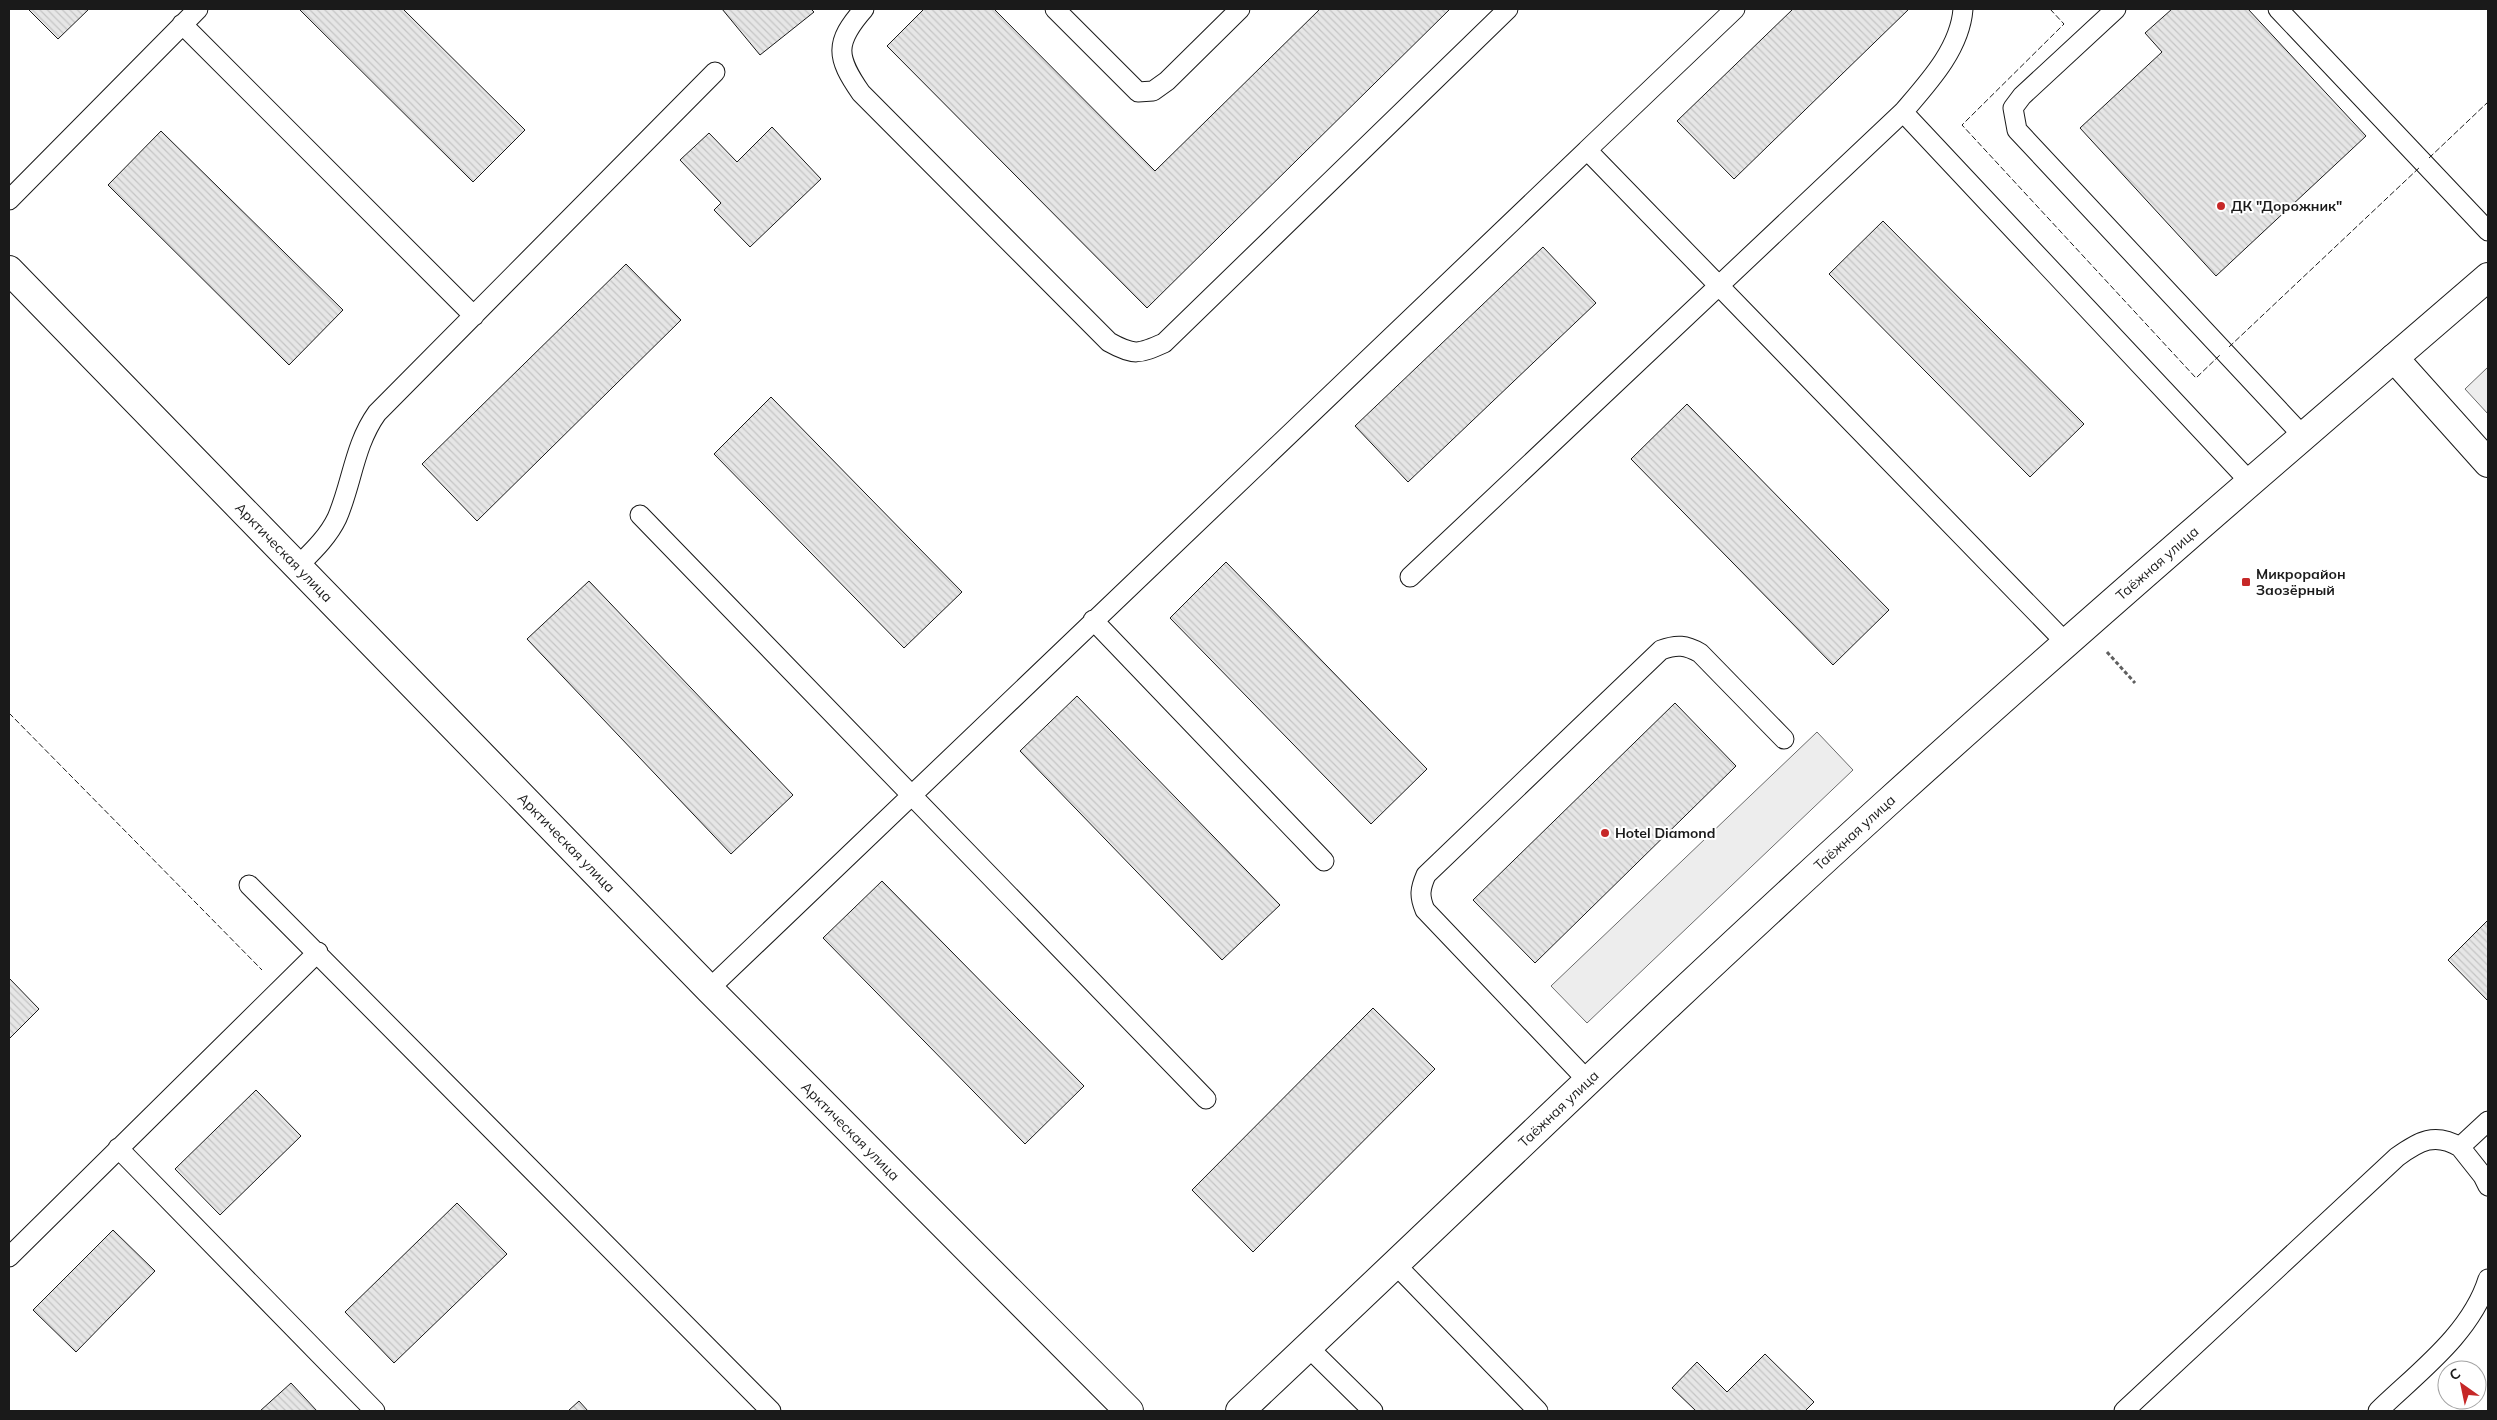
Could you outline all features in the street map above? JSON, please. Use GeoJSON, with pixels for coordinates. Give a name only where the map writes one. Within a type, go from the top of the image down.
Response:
{"type":"FeatureCollection","features":[{"type":"Feature","properties":{"kind":"street","name":"Арктическая улица"},"geometry":{"type":"LineString","coordinates":[[9,270],[709,988],[1129,1411]]}},
{"type":"Feature","properties":{"kind":"street","name":"Таёжная улица"},"geometry":{"type":"LineString","coordinates":[[1240,1411],[1890,800],[2303,436],[2488,277]]}},
{"type":"Feature","properties":{"kind":"street"},"geometry":{"type":"LineString","coordinates":[[2394,358],[2488,463]]}},
{"type":"Feature","properties":{"kind":"lane"},"geometry":{"type":"LineString","coordinates":[[9,200],[198,9]]}},
{"type":"Feature","properties":{"kind":"lane"},"geometry":{"type":"LineString","coordinates":[[864,9],[847,28],[841,53],[846,70],[861,93],[1109,342],[1127,353],[1145,351],[1164,343],[1508,9]]}},
{"type":"Feature","properties":{"kind":"lane"},"geometry":{"type":"LineString","coordinates":[[1055,9],[1138,92],[1153,91],[1167,81],[1240,9]]}},
{"type":"Feature","properties":{"kind":"lane"},"geometry":{"type":"LineString","coordinates":[[709,988],[1735,9]]}},
{"type":"Feature","properties":{"kind":"lane"},"geometry":{"type":"LineString","coordinates":[[1410,577],[1903,112],[1935,75],[1954,42],[1963,9]]}},
{"type":"Feature","properties":{"kind":"lane"},"geometry":{"type":"LineString","coordinates":[[2116,9],[2022,96],[2013,108],[2017,130],[2303,436]]}},
{"type":"Feature","properties":{"kind":"lane"},"geometry":{"type":"LineString","coordinates":[[2278,9],[2488,231]]}},
{"type":"Feature","properties":{"kind":"lane"},"geometry":{"type":"LineString","coordinates":[[182,24],[474,316]]}},
{"type":"Feature","properties":{"kind":"lane"},"geometry":{"type":"LineString","coordinates":[[298,566],[322,542],[337,518],[367,427],[376,413],[715,72]]}},
{"type":"Feature","properties":{"kind":"lane"},"geometry":{"type":"LineString","coordinates":[[1903,112],[2250,483]]}},
{"type":"Feature","properties":{"kind":"lane"},"geometry":{"type":"LineString","coordinates":[[1587,150],[2067,644]]}},
{"type":"Feature","properties":{"kind":"lane"},"geometry":{"type":"LineString","coordinates":[[640,515],[1206,1099]]}},
{"type":"Feature","properties":{"kind":"lane"},"geometry":{"type":"LineString","coordinates":[[1094,620],[1324,861]]}},
{"type":"Feature","properties":{"kind":"lane"},"geometry":{"type":"LineString","coordinates":[[1589,1082],[1425,910],[1420,889],[1426,875],[1661,650],[1676,644],[1700,653],[1784,739]]}},
{"type":"Feature","properties":{"kind":"lane"},"geometry":{"type":"LineString","coordinates":[[249,885],[318,952],[771,1411]]}},
{"type":"Feature","properties":{"kind":"lane"},"geometry":{"type":"LineString","coordinates":[[9,1257],[318,952]]}},
{"type":"Feature","properties":{"kind":"lane"},"geometry":{"type":"LineString","coordinates":[[2460,1147],[2488,1121]]}},
{"type":"Feature","properties":{"kind":"lane"},"geometry":{"type":"LineString","coordinates":[[2124,1411],[2397,1157],[2412,1146],[2439,1138],[2460,1147],[2484,1176],[2488,1186]]}},
{"type":"Feature","properties":{"kind":"lane"},"geometry":{"type":"LineString","coordinates":[[118,1148],[375,1411]]}},
{"type":"Feature","properties":{"kind":"lane"},"geometry":{"type":"LineString","coordinates":[[1395,1264],[1538,1411]]}},
{"type":"Feature","properties":{"kind":"lane"},"geometry":{"type":"LineString","coordinates":[[2378,1411],[2444,1348],[2472,1312],[2488,1279]]}},
{"type":"Feature","properties":{"kind":"lane"},"geometry":{"type":"LineString","coordinates":[[1308,1347],[1373,1411]]}},
{"type":"Feature","properties":{"kind":"shaded area"},"geometry":{"type":"Polygon","coordinates":[[[2488,367],[2488,414],[2465,389],[2488,367]]]}},
{"type":"Feature","properties":{"kind":"shaded area"},"geometry":{"type":"Polygon","coordinates":[[[1817,732],[1853,770],[1587,1023],[1551,986],[1817,732]]]}},
{"type":"Feature","properties":{"kind":"building"},"geometry":{"type":"Polygon","coordinates":[[[28,9],[89,9],[58,39],[28,9]]]}},
{"type":"Feature","properties":{"kind":"building"},"geometry":{"type":"Polygon","coordinates":[[[299,9],[403,9],[525,130],[473,182],[299,9]]]}},
{"type":"Feature","properties":{"kind":"building"},"geometry":{"type":"Polygon","coordinates":[[[722,9],[811,9],[814,12],[760,55],[722,9]]]}},
{"type":"Feature","properties":{"kind":"building"},"geometry":{"type":"Polygon","coordinates":[[[924,9],[994,9],[1155,171],[1320,9],[1450,9],[1147,308],[887,46],[924,9]]]}},
{"type":"Feature","properties":{"kind":"building"},"geometry":{"type":"Polygon","coordinates":[[[1793,9],[1909,9],[1734,179],[1677,121],[1793,9]]]}},
{"type":"Feature","properties":{"kind":"building","name":"ДК \"Дорожник\""},"geometry":{"type":"Polygon","coordinates":[[[2172,9],[2248,9],[2366,136],[2216,276],[2080,128],[2162,52],[2145,33],[2172,9]]]}},
{"type":"Feature","properties":{"kind":"building"},"geometry":{"type":"Polygon","coordinates":[[[772,127],[821,179],[750,247],[714,210],[721,203],[680,160],[709,133],[737,162],[772,127]]]}},
{"type":"Feature","properties":{"kind":"building"},"geometry":{"type":"Polygon","coordinates":[[[161,131],[343,310],[289,365],[108,185],[161,131]]]}},
{"type":"Feature","properties":{"kind":"building"},"geometry":{"type":"Polygon","coordinates":[[[1883,221],[2084,424],[2030,477],[1829,274],[1883,221]]]}},
{"type":"Feature","properties":{"kind":"building"},"geometry":{"type":"Polygon","coordinates":[[[1543,247],[1596,303],[1408,482],[1355,426],[1543,247]]]}},
{"type":"Feature","properties":{"kind":"building"},"geometry":{"type":"Polygon","coordinates":[[[626,264],[681,320],[477,521],[422,464],[626,264]]]}},
{"type":"Feature","properties":{"kind":"building"},"geometry":{"type":"Polygon","coordinates":[[[771,397],[962,592],[904,648],[714,454],[771,397]]]}},
{"type":"Feature","properties":{"kind":"building"},"geometry":{"type":"Polygon","coordinates":[[[1687,404],[1889,610],[1833,665],[1631,459],[1687,404]]]}},
{"type":"Feature","properties":{"kind":"building"},"geometry":{"type":"Polygon","coordinates":[[[1226,562],[1427,769],[1371,824],[1170,618],[1226,562]]]}},
{"type":"Feature","properties":{"kind":"building"},"geometry":{"type":"Polygon","coordinates":[[[589,581],[793,795],[731,854],[527,639],[589,581]]]}},
{"type":"Feature","properties":{"kind":"building"},"geometry":{"type":"Polygon","coordinates":[[[1077,696],[1280,905],[1222,960],[1020,751],[1077,696]]]}},
{"type":"Feature","properties":{"kind":"building","name":"Hotel Diamond"},"geometry":{"type":"Polygon","coordinates":[[[1675,703],[1736,766],[1535,963],[1473,900],[1675,703]]]}},
{"type":"Feature","properties":{"kind":"building"},"geometry":{"type":"Polygon","coordinates":[[[882,881],[1084,1086],[1025,1144],[823,938],[882,881]]]}},
{"type":"Feature","properties":{"kind":"building"},"geometry":{"type":"Polygon","coordinates":[[[2488,920],[2488,1001],[2448,960],[2488,920]]]}},
{"type":"Feature","properties":{"kind":"building"},"geometry":{"type":"Polygon","coordinates":[[[9,978],[39,1009],[9,1039],[9,978]]]}},
{"type":"Feature","properties":{"kind":"building"},"geometry":{"type":"Polygon","coordinates":[[[1373,1008],[1435,1069],[1253,1252],[1192,1190],[1373,1008]]]}},
{"type":"Feature","properties":{"kind":"building"},"geometry":{"type":"Polygon","coordinates":[[[256,1090],[301,1136],[220,1215],[175,1169],[256,1090]]]}},
{"type":"Feature","properties":{"kind":"building"},"geometry":{"type":"Polygon","coordinates":[[[457,1203],[507,1254],[394,1363],[345,1312],[457,1203]]]}},
{"type":"Feature","properties":{"kind":"building"},"geometry":{"type":"Polygon","coordinates":[[[113,1230],[155,1271],[76,1352],[33,1310],[113,1230]]]}},
{"type":"Feature","properties":{"kind":"building"},"geometry":{"type":"Polygon","coordinates":[[[1765,1354],[1814,1402],[1805,1411],[1696,1411],[1672,1388],[1697,1362],[1727,1392],[1765,1354]]]}},
{"type":"Feature","properties":{"kind":"building"},"geometry":{"type":"Polygon","coordinates":[[[291,1383],[317,1411],[260,1411],[291,1383]]]}},
{"type":"Feature","properties":{"kind":"building"},"geometry":{"type":"Polygon","coordinates":[[[579,1401],[588,1411],[568,1411],[579,1401]]]}},
{"type":"Feature","properties":{"kind":"fence"},"geometry":{"type":"LineString","coordinates":[[2050,9],[2064,24],[1962,125],[2196,378],[2220,355]]}},
{"type":"Feature","properties":{"kind":"fence"},"geometry":{"type":"LineString","coordinates":[[2429,158],[2488,102]]}},
{"type":"Feature","properties":{"kind":"fence"},"geometry":{"type":"LineString","coordinates":[[2229,347],[2420,167]]}},
{"type":"Feature","properties":{"kind":"fence"},"geometry":{"type":"LineString","coordinates":[[9,713],[262,970]]}},
{"type":"Feature","properties":{"kind":"place","name":"ДК \"Дорожник\""},"geometry":{"type":"Point","coordinates":[2221,206]}},
{"type":"Feature","properties":{"kind":"place","name":"Микрорайон Заозёрный"},"geometry":{"type":"Point","coordinates":[2246,582]}},
{"type":"Feature","properties":{"kind":"place","name":"Hotel Diamond"},"geometry":{"type":"Point","coordinates":[1605,833]}}]}
